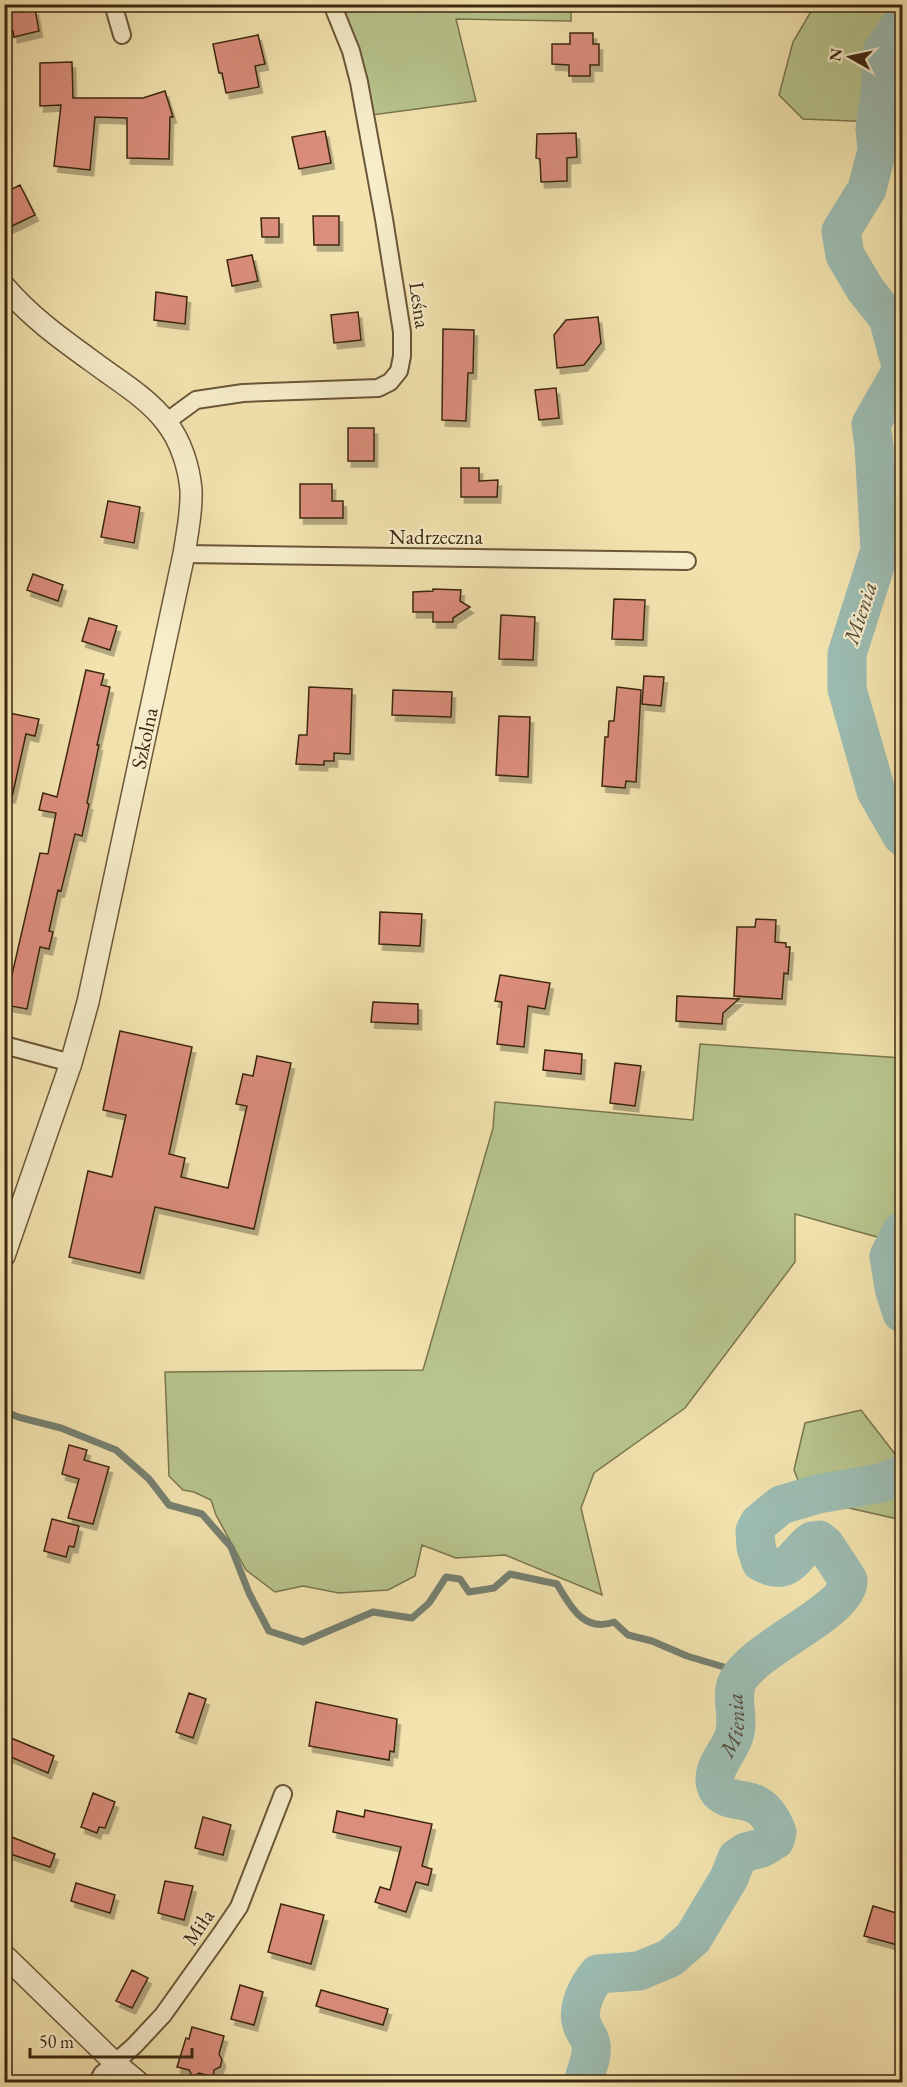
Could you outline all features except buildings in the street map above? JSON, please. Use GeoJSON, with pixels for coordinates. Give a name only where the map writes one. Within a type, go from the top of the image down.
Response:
{"type":"FeatureCollection","features":[{"type":"Feature","properties":{"kind":"street"},"geometry":{"type":"LineString","coordinates":[[113,4],[122,35]]}},
{"type":"Feature","properties":{"kind":"street","name":"Leśna"},"geometry":{"type":"LineString","coordinates":[[166,422],[196,400],[243,393],[378,388],[390,382],[399,371],[402,356],[402,332],[359,82],[351,51],[332,4]]}},
{"type":"Feature","properties":{"kind":"street","name":"Szkolna"},"geometry":{"type":"LineString","coordinates":[[4,286],[30,314],[49,330],[122,382],[166,422],[182,450],[189,478],[191,506],[184,554],[88,1002],[71,1063],[4,1256]]}},
{"type":"Feature","properties":{"kind":"street","name":"Nadrzeczna"},"geometry":{"type":"LineString","coordinates":[[184,554],[687,561]]}},
{"type":"Feature","properties":{"kind":"street"},"geometry":{"type":"LineString","coordinates":[[4,1045],[71,1063]]}},
{"type":"Feature","properties":{"kind":"street","name":"Miła"},"geometry":{"type":"LineString","coordinates":[[98,2082],[102,2074],[134,2046],[163,2015],[239,1906],[283,1794]]}},
{"type":"Feature","properties":{"kind":"street"},"geometry":{"type":"LineString","coordinates":[[4,1955],[115,2063],[138,2082]]}},
{"type":"Feature","properties":{"kind":"green space"},"geometry":{"type":"Polygon","coordinates":[[[340,5],[571,5],[571,21],[456,19],[476,101],[372,115],[340,5]]]}},
{"type":"Feature","properties":{"kind":"green space"},"geometry":{"type":"Polygon","coordinates":[[[813,5],[902,5],[902,123],[803,119],[779,95],[793,42],[813,5]]]}},
{"type":"Feature","properties":{"kind":"green space"},"geometry":{"type":"Polygon","coordinates":[[[700,1044],[902,1058],[902,1208],[888,1240],[795,1214],[795,1262],[685,1408],[594,1473],[581,1508],[602,1595],[505,1555],[456,1558],[422,1545],[415,1576],[388,1590],[339,1593],[303,1586],[275,1592],[246,1570],[216,1515],[211,1500],[194,1492],[183,1490],[169,1476],[165,1372],[423,1370],[493,1128],[495,1102],[693,1120],[700,1044]]]}},
{"type":"Feature","properties":{"kind":"green space"},"geometry":{"type":"Polygon","coordinates":[[[861,1410],[902,1463],[902,1520],[805,1498],[794,1470],[805,1423],[861,1410]]]}},
{"type":"Feature","properties":{"kind":"waterway","name":"Mienia"},"geometry":{"type":"LineString","coordinates":[[902,23],[882,51],[880,96],[875,129],[877,150],[867,189],[841,231],[845,255],[865,289],[888,318],[902,370],[871,424],[880,550],[847,654],[847,689],[876,791],[902,836]]}},
{"type":"Feature","properties":{"kind":"waterway","name":"Mienia"},"geometry":{"type":"LineString","coordinates":[[902,1231],[889,1256],[894,1288],[902,1313]]}},
{"type":"Feature","properties":{"kind":"waterway"},"geometry":{"type":"LineString","coordinates":[[4,1411],[61,1428],[116,1450],[149,1479],[169,1505],[202,1514],[231,1547],[249,1593],[269,1631],[303,1642],[373,1612],[412,1618],[429,1603],[446,1577],[460,1579],[469,1592],[494,1588],[510,1574],[557,1584],[573,1609],[586,1621],[594,1624],[614,1622],[628,1635],[744,1673]]}},
{"type":"Feature","properties":{"kind":"waterway","name":"Mienia"},"geometry":{"type":"LineString","coordinates":[[583,2082],[591,2049],[580,2013],[586,1992],[598,1974],[639,1971],[670,1958],[693,1938],[729,1878],[737,1858],[775,1840],[777,1832],[763,1809],[750,1802],[727,1797],[716,1786],[718,1767],[732,1742],[736,1729],[735,1688],[746,1669],[761,1656],[833,1605],[844,1592],[848,1580],[825,1545],[819,1540],[812,1541],[785,1566],[778,1568],[761,1562],[756,1547],[755,1531],[759,1523],[781,1505],[818,1494],[881,1483],[902,1475]]}}]}
